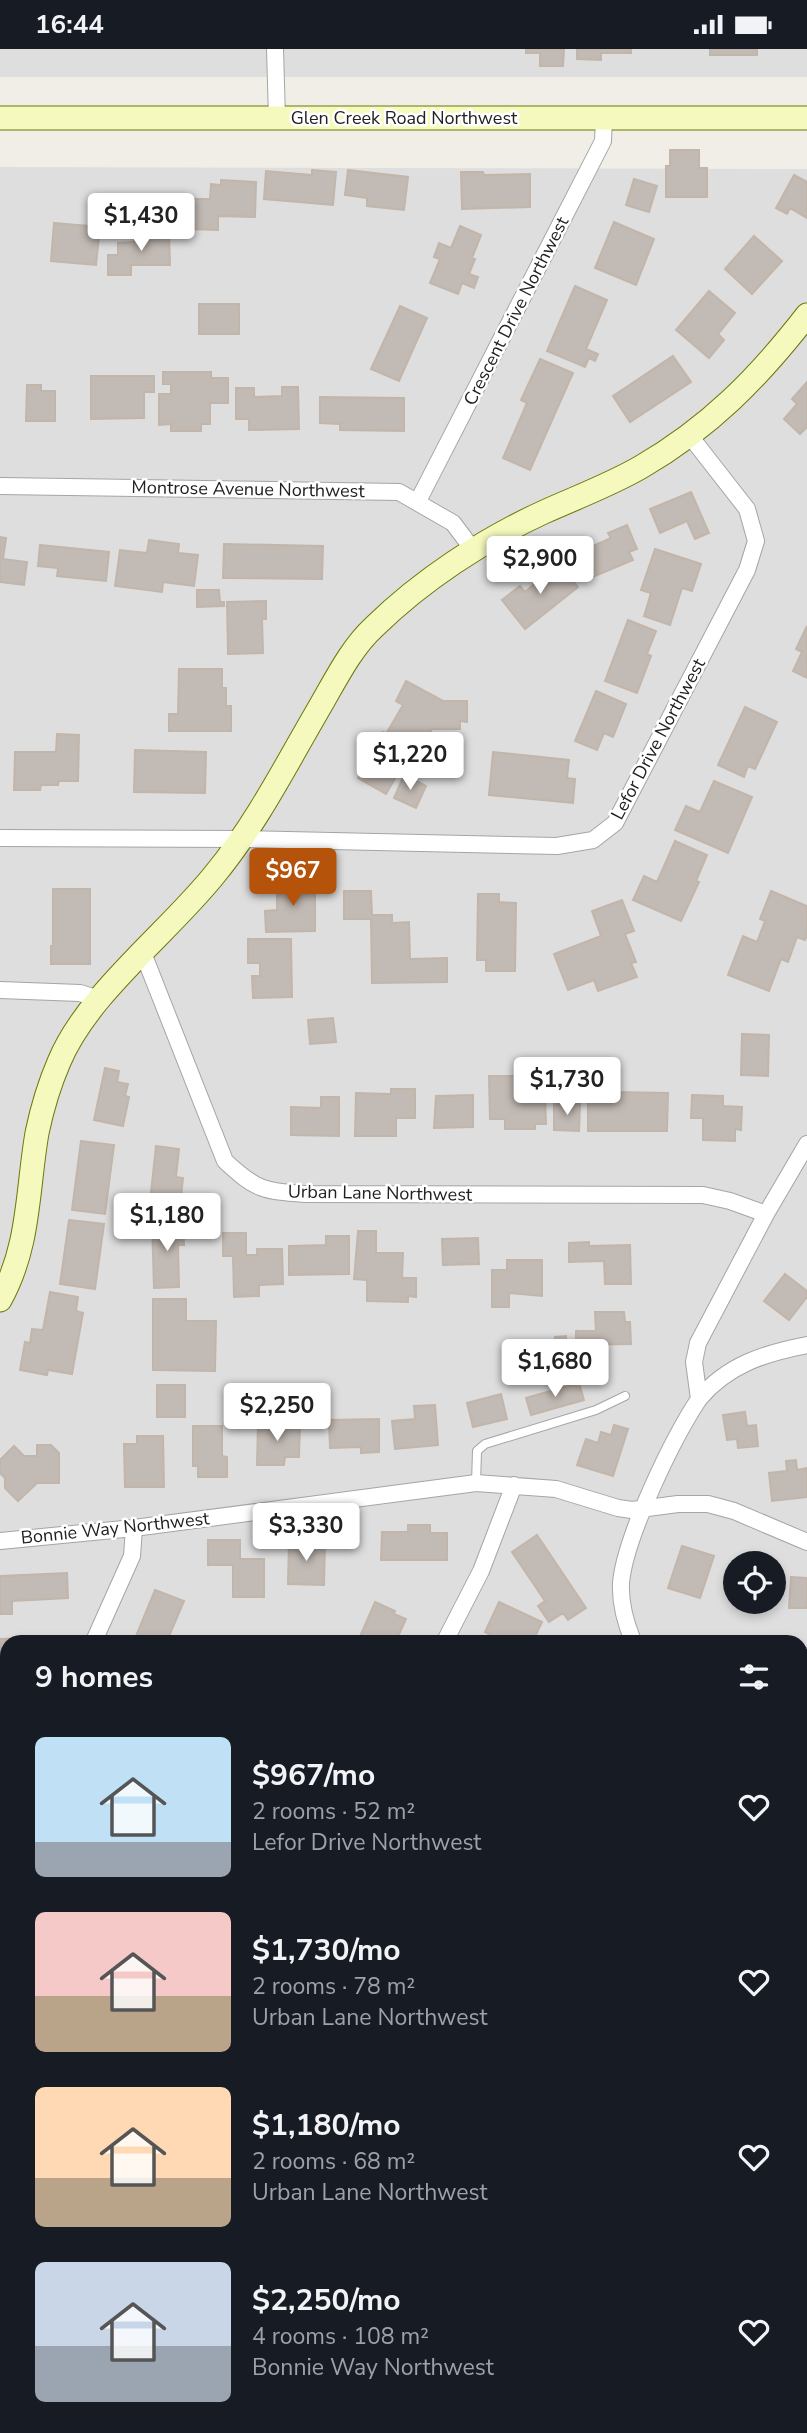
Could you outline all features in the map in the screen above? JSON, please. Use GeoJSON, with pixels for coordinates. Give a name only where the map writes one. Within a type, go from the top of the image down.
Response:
{"type":"FeatureCollection","features":[{"type":"Feature","properties":{"kind":"street"},"geometry":{"type":"LineString","coordinates":[[275,49],[277,118]]}},
{"type":"Feature","properties":{"kind":"street","name":"Glen Creek Road Northwest"},"geometry":{"type":"LineString","coordinates":[[0,118],[807,118]]}},
{"type":"Feature","properties":{"kind":"street","name":"Crescent Drive Northwest"},"geometry":{"type":"LineString","coordinates":[[418,501],[603,141],[604,118]]}},
{"type":"Feature","properties":{"kind":"street"},"geometry":{"type":"LineString","coordinates":[[0,1300],[17,1265],[23,1242],[37,1132],[51,1082],[68,1042],[99,999],[192,901],[241,839],[330,689],[370,631],[418,590],[474,551],[543,513],[620,479],[690,436],[729,404],[807,315]]}},
{"type":"Feature","properties":{"kind":"street","name":"Lefor Drive Northwest"},"geometry":{"type":"LineString","coordinates":[[0,838],[241,839],[557,846],[593,840],[615,823],[747,570],[755,541],[747,509],[690,436]]}},
{"type":"Feature","properties":{"kind":"street","name":"Montrose Avenue Northwest"},"geometry":{"type":"LineString","coordinates":[[0,486],[398,492],[453,523],[474,551]]}},
{"type":"Feature","properties":{"kind":"street","name":"Urban Lane Northwest"},"geometry":{"type":"LineString","coordinates":[[143,953],[225,1161],[243,1178],[267,1191],[304,1194],[703,1195],[766,1214]]}},
{"type":"Feature","properties":{"kind":"street"},"geometry":{"type":"LineString","coordinates":[[0,990],[80,993],[99,999]]}},
{"type":"Feature","properties":{"kind":"street"},"geometry":{"type":"LineString","coordinates":[[699,1399],[694,1362],[698,1343],[766,1214],[807,1144]]}},
{"type":"Feature","properties":{"kind":"street"},"geometry":{"type":"LineString","coordinates":[[630,1635],[626,1625],[621,1585],[628,1550],[687,1418],[712,1383],[743,1364],[764,1354],[807,1345]]}},
{"type":"Feature","properties":{"kind":"street","name":"Bonnie Way Northwest"},"geometry":{"type":"LineString","coordinates":[[0,1541],[134,1528],[476,1483],[556,1489],[618,1509],[708,1504],[734,1511],[807,1542]]}},
{"type":"Feature","properties":{"kind":"street"},"geometry":{"type":"LineString","coordinates":[[449,1635],[481,1571],[514,1485]]}},
{"type":"Feature","properties":{"kind":"street"},"geometry":{"type":"LineString","coordinates":[[97,1635],[132,1556],[134,1528]]}},
{"type":"Feature","properties":{"kind":"lane"},"geometry":{"type":"LineString","coordinates":[[476,1483],[477,1451],[485,1444],[596,1410],[625,1397]]}},
{"type":"Feature","properties":{"kind":"shaded area"},"geometry":{"type":"Polygon","coordinates":[[[0,49],[807,49],[807,77],[0,77],[0,49]]]}},
{"type":"Feature","properties":{"kind":"shaded area"},"geometry":{"type":"Polygon","coordinates":[[[0,167],[807,169],[807,1635],[0,1635],[0,167]]]}},
{"type":"Feature","properties":{"kind":"building"},"geometry":{"type":"Polygon","coordinates":[[[526,49],[564,49],[563,66],[540,66],[540,53],[526,53],[526,49]]]}},
{"type":"Feature","properties":{"kind":"building"},"geometry":{"type":"Polygon","coordinates":[[[577,49],[631,49],[631,53],[601,53],[601,60],[577,59],[577,49]]]}},
{"type":"Feature","properties":{"kind":"building"},"geometry":{"type":"Polygon","coordinates":[[[710,49],[757,49],[757,55],[710,55],[710,49]]]}},
{"type":"Feature","properties":{"kind":"building"},"geometry":{"type":"Polygon","coordinates":[[[670,150],[699,150],[699,168],[707,168],[707,197],[666,197],[666,166],[670,166],[670,150]]]}},
{"type":"Feature","properties":{"kind":"building"},"geometry":{"type":"Polygon","coordinates":[[[312,170],[336,172],[333,205],[264,199],[266,171],[312,175],[312,170]]]}},
{"type":"Feature","properties":{"kind":"building"},"geometry":{"type":"Polygon","coordinates":[[[348,170],[408,177],[404,210],[367,206],[367,198],[345,195],[348,170]]]}},
{"type":"Feature","properties":{"kind":"building"},"geometry":{"type":"Polygon","coordinates":[[[461,172],[483,172],[484,175],[530,174],[530,207],[462,209],[461,172]]]}},
{"type":"Feature","properties":{"kind":"building"},"geometry":{"type":"Polygon","coordinates":[[[794,175],[807,182],[807,218],[790,208],[787,214],[776,208],[794,175]]]}},
{"type":"Feature","properties":{"kind":"building"},"geometry":{"type":"Polygon","coordinates":[[[634,179],[657,186],[649,212],[626,205],[634,179]]]}},
{"type":"Feature","properties":{"kind":"building"},"geometry":{"type":"Polygon","coordinates":[[[221,180],[256,182],[255,217],[218,216],[218,230],[189,229],[190,199],[210,199],[211,184],[221,185],[221,180]]]}},
{"type":"Feature","properties":{"kind":"building"},"geometry":{"type":"Polygon","coordinates":[[[614,222],[654,239],[636,285],[595,268],[614,222]]]}},
{"type":"Feature","properties":{"kind":"building"},"geometry":{"type":"Polygon","coordinates":[[[54,223],[100,227],[96,265],[51,261],[54,223]]]}},
{"type":"Feature","properties":{"kind":"building"},"geometry":{"type":"Polygon","coordinates":[[[460,226],[481,235],[469,274],[478,277],[474,288],[462,283],[458,294],[430,283],[440,259],[434,257],[439,243],[451,248],[460,226]]]}},
{"type":"Feature","properties":{"kind":"building"},"geometry":{"type":"Polygon","coordinates":[[[134,232],[169,232],[170,265],[131,265],[131,275],[108,275],[108,255],[118,255],[118,243],[134,242],[134,232]]]}},
{"type":"Feature","properties":{"kind":"building"},"geometry":{"type":"Polygon","coordinates":[[[754,236],[782,261],[752,294],[725,269],[754,236]]]}},
{"type":"Feature","properties":{"kind":"building"},"geometry":{"type":"Polygon","coordinates":[[[575,286],[607,300],[586,349],[598,354],[595,361],[589,358],[585,367],[547,351],[575,286]]]}},
{"type":"Feature","properties":{"kind":"building"},"geometry":{"type":"Polygon","coordinates":[[[709,291],[735,313],[718,334],[724,340],[709,358],[676,330],[709,291]]]}},
{"type":"Feature","properties":{"kind":"building"},"geometry":{"type":"Polygon","coordinates":[[[199,304],[239,304],[239,334],[199,334],[199,304]]]}},
{"type":"Feature","properties":{"kind":"building"},"geometry":{"type":"Polygon","coordinates":[[[400,306],[427,318],[399,381],[371,369],[400,306]]]}},
{"type":"Feature","properties":{"kind":"building"},"geometry":{"type":"Polygon","coordinates":[[[673,356],[691,382],[630,422],[613,396],[673,356]]]}},
{"type":"Feature","properties":{"kind":"building"},"geometry":{"type":"Polygon","coordinates":[[[540,359],[573,373],[530,470],[503,458],[527,403],[521,400],[540,359]]]}},
{"type":"Feature","properties":{"kind":"building"},"geometry":{"type":"Polygon","coordinates":[[[163,372],[211,372],[211,378],[228,378],[228,403],[210,403],[210,424],[201,424],[201,431],[171,431],[171,424],[159,425],[159,394],[171,394],[171,384],[163,384],[163,372]]]}},
{"type":"Feature","properties":{"kind":"building"},"geometry":{"type":"Polygon","coordinates":[[[91,376],[154,376],[154,392],[144,392],[144,418],[91,419],[91,376]]]}},
{"type":"Feature","properties":{"kind":"building"},"geometry":{"type":"Polygon","coordinates":[[[807,382],[807,427],[800,434],[784,419],[797,404],[792,399],[807,382]]]}},
{"type":"Feature","properties":{"kind":"building"},"geometry":{"type":"Polygon","coordinates":[[[27,385],[41,385],[41,391],[55,391],[55,421],[26,421],[27,385]]]}},
{"type":"Feature","properties":{"kind":"building"},"geometry":{"type":"Polygon","coordinates":[[[282,387],[298,387],[299,429],[249,430],[249,419],[236,419],[236,388],[254,388],[254,397],[282,396],[282,387]]]}},
{"type":"Feature","properties":{"kind":"building"},"geometry":{"type":"Polygon","coordinates":[[[320,397],[404,398],[404,431],[340,430],[340,424],[320,423],[320,397]]]}},
{"type":"Feature","properties":{"kind":"building"},"geometry":{"type":"Polygon","coordinates":[[[691,492],[709,533],[695,539],[687,521],[660,533],[650,509],[691,492]]]}},
{"type":"Feature","properties":{"kind":"building"},"geometry":{"type":"Polygon","coordinates":[[[627,525],[637,549],[629,552],[633,560],[588,579],[575,549],[589,542],[591,547],[611,538],[608,533],[627,525]]]}},
{"type":"Feature","properties":{"kind":"building"},"geometry":{"type":"Polygon","coordinates":[[[0,537],[6,538],[3,559],[27,562],[24,585],[0,582],[0,537]]]}},
{"type":"Feature","properties":{"kind":"building"},"geometry":{"type":"Polygon","coordinates":[[[149,540],[179,544],[178,553],[198,555],[194,586],[163,582],[162,592],[115,586],[120,550],[147,553],[149,540]]]}},
{"type":"Feature","properties":{"kind":"building"},"geometry":{"type":"Polygon","coordinates":[[[224,544],[323,546],[322,579],[223,578],[224,544]]]}},
{"type":"Feature","properties":{"kind":"building"},"geometry":{"type":"Polygon","coordinates":[[[40,545],[109,552],[106,581],[57,576],[58,568],[38,566],[40,545]]]}},
{"type":"Feature","properties":{"kind":"building"},"geometry":{"type":"Polygon","coordinates":[[[655,549],[701,564],[692,591],[682,588],[670,625],[644,616],[651,593],[641,590],[655,549]]]}},
{"type":"Feature","properties":{"kind":"building"},"geometry":{"type":"Polygon","coordinates":[[[559,563],[578,587],[525,629],[502,600],[520,586],[525,592],[559,563]]]}},
{"type":"Feature","properties":{"kind":"building"},"geometry":{"type":"Polygon","coordinates":[[[197,590],[219,590],[220,602],[224,602],[224,606],[197,607],[197,590]]]}},
{"type":"Feature","properties":{"kind":"building"},"geometry":{"type":"Polygon","coordinates":[[[266,601],[266,619],[262,619],[263,653],[228,654],[227,602],[266,601]]]}},
{"type":"Feature","properties":{"kind":"building"},"geometry":{"type":"Polygon","coordinates":[[[628,620],[656,631],[647,654],[651,656],[637,693],[605,681],[628,620]]]}},
{"type":"Feature","properties":{"kind":"building"},"geometry":{"type":"Polygon","coordinates":[[[807,626],[807,678],[793,671],[802,652],[796,649],[807,626]]]}},
{"type":"Feature","properties":{"kind":"building"},"geometry":{"type":"Polygon","coordinates":[[[179,669],[222,669],[226,706],[231,706],[231,731],[169,731],[169,714],[178,714],[179,669]]]}},
{"type":"Feature","properties":{"kind":"building"},"geometry":{"type":"Polygon","coordinates":[[[406,681],[443,701],[467,701],[467,722],[460,721],[460,729],[432,729],[416,757],[409,753],[407,758],[411,760],[406,770],[401,768],[386,794],[358,778],[383,732],[386,734],[403,705],[396,701],[406,681]]]}},
{"type":"Feature","properties":{"kind":"building"},"geometry":{"type":"Polygon","coordinates":[[[596,691],[626,704],[613,737],[604,733],[597,750],[575,741],[596,691]]]}},
{"type":"Feature","properties":{"kind":"building"},"geometry":{"type":"Polygon","coordinates":[[[745,707],[777,722],[755,769],[748,766],[744,777],[718,765],[745,707]]]}},
{"type":"Feature","properties":{"kind":"building"},"geometry":{"type":"Polygon","coordinates":[[[57,734],[79,735],[78,781],[41,785],[40,790],[14,790],[15,752],[56,752],[57,734]]]}},
{"type":"Feature","properties":{"kind":"building"},"geometry":{"type":"Polygon","coordinates":[[[135,750],[206,752],[205,793],[134,792],[135,750]]]}},
{"type":"Feature","properties":{"kind":"building"},"geometry":{"type":"Polygon","coordinates":[[[493,752],[569,760],[567,778],[575,779],[573,803],[489,795],[493,752]]]}},
{"type":"Feature","properties":{"kind":"building"},"geometry":{"type":"Polygon","coordinates":[[[404,775],[426,786],[416,808],[394,798],[404,775]]]}},
{"type":"Feature","properties":{"kind":"building"},"geometry":{"type":"Polygon","coordinates":[[[714,781],[752,797],[728,853],[675,830],[686,806],[700,812],[714,781]]]}},
{"type":"Feature","properties":{"kind":"building"},"geometry":{"type":"Polygon","coordinates":[[[675,841],[707,855],[696,881],[699,882],[681,921],[633,900],[644,876],[657,882],[675,841]]]}},
{"type":"Feature","properties":{"kind":"building"},"geometry":{"type":"Polygon","coordinates":[[[315,880],[315,931],[266,932],[265,911],[277,910],[277,881],[315,880]]]}},
{"type":"Feature","properties":{"kind":"building"},"geometry":{"type":"Polygon","coordinates":[[[53,889],[90,889],[90,964],[51,964],[53,889]]]}},
{"type":"Feature","properties":{"kind":"building"},"geometry":{"type":"Polygon","coordinates":[[[344,891],[371,891],[372,915],[392,915],[392,923],[409,922],[410,959],[447,958],[447,982],[372,983],[371,919],[344,919],[344,891]]]}},
{"type":"Feature","properties":{"kind":"building"},"geometry":{"type":"Polygon","coordinates":[[[771,891],[807,906],[807,935],[805,940],[797,937],[788,962],[781,959],[769,991],[728,975],[743,936],[757,942],[765,921],[760,919],[771,891]]]}},
{"type":"Feature","properties":{"kind":"building"},"geometry":{"type":"Polygon","coordinates":[[[478,894],[499,894],[499,902],[516,903],[515,971],[486,971],[486,960],[477,960],[478,894]]]}},
{"type":"Feature","properties":{"kind":"building"},"geometry":{"type":"Polygon","coordinates":[[[622,900],[634,931],[625,934],[636,962],[631,963],[637,977],[598,991],[594,980],[568,990],[554,954],[601,936],[592,911],[622,900]]]}},
{"type":"Feature","properties":{"kind":"building"},"geometry":{"type":"Polygon","coordinates":[[[248,939],[291,939],[292,997],[253,998],[252,976],[260,976],[260,963],[248,963],[248,939]]]}},
{"type":"Feature","properties":{"kind":"building"},"geometry":{"type":"Polygon","coordinates":[[[333,1018],[336,1042],[310,1044],[308,1020],[333,1018]]]}},
{"type":"Feature","properties":{"kind":"building"},"geometry":{"type":"Polygon","coordinates":[[[742,1034],[769,1035],[768,1076],[741,1075],[742,1034]]]}},
{"type":"Feature","properties":{"kind":"building"},"geometry":{"type":"Polygon","coordinates":[[[105,1068],[119,1071],[117,1082],[128,1084],[125,1096],[129,1097],[123,1126],[94,1120],[105,1068]]]}},
{"type":"Feature","properties":{"kind":"building"},"geometry":{"type":"Polygon","coordinates":[[[588,1072],[612,1072],[612,1092],[668,1093],[667,1131],[588,1131],[588,1072]]]}},
{"type":"Feature","properties":{"kind":"building"},"geometry":{"type":"Polygon","coordinates":[[[489,1076],[517,1076],[517,1096],[545,1096],[546,1124],[535,1124],[535,1129],[505,1129],[505,1119],[490,1119],[489,1076]]]}},
{"type":"Feature","properties":{"kind":"building"},"geometry":{"type":"Polygon","coordinates":[[[391,1089],[415,1089],[415,1118],[396,1118],[396,1136],[355,1136],[356,1093],[391,1094],[391,1089]]]}},
{"type":"Feature","properties":{"kind":"building"},"geometry":{"type":"Polygon","coordinates":[[[473,1095],[473,1127],[434,1128],[436,1096],[473,1095]]]}},
{"type":"Feature","properties":{"kind":"building"},"geometry":{"type":"Polygon","coordinates":[[[692,1095],[723,1096],[723,1106],[742,1107],[741,1130],[735,1129],[735,1141],[703,1140],[703,1118],[691,1118],[692,1095]]]}},
{"type":"Feature","properties":{"kind":"building"},"geometry":{"type":"Polygon","coordinates":[[[321,1097],[339,1097],[339,1136],[291,1135],[291,1107],[321,1108],[321,1097]]]}},
{"type":"Feature","properties":{"kind":"building"},"geometry":{"type":"Polygon","coordinates":[[[554,1104],[580,1104],[579,1131],[554,1130],[554,1104]]]}},
{"type":"Feature","properties":{"kind":"building"},"geometry":{"type":"Polygon","coordinates":[[[81,1141],[114,1145],[105,1214],[72,1210],[81,1141]]]}},
{"type":"Feature","properties":{"kind":"building"},"geometry":{"type":"Polygon","coordinates":[[[156,1146],[179,1149],[176,1177],[183,1178],[180,1206],[150,1202],[156,1146]]]}},
{"type":"Feature","properties":{"kind":"building"},"geometry":{"type":"Polygon","coordinates":[[[69,1220],[104,1224],[95,1289],[60,1284],[69,1220]]]}},
{"type":"Feature","properties":{"kind":"building"},"geometry":{"type":"Polygon","coordinates":[[[152,1221],[183,1221],[184,1245],[178,1245],[179,1287],[154,1288],[152,1221]]]}},
{"type":"Feature","properties":{"kind":"building"},"geometry":{"type":"Polygon","coordinates":[[[358,1231],[376,1231],[376,1253],[403,1253],[402,1278],[416,1278],[416,1297],[408,1296],[408,1302],[367,1301],[367,1280],[354,1279],[358,1231]]]}},
{"type":"Feature","properties":{"kind":"building"},"geometry":{"type":"Polygon","coordinates":[[[223,1233],[246,1233],[246,1255],[257,1255],[257,1249],[282,1249],[283,1284],[259,1285],[259,1296],[234,1297],[233,1256],[223,1256],[223,1233]]]}},
{"type":"Feature","properties":{"kind":"building"},"geometry":{"type":"Polygon","coordinates":[[[326,1236],[349,1236],[349,1274],[289,1275],[289,1246],[326,1245],[326,1236]]]}},
{"type":"Feature","properties":{"kind":"building"},"geometry":{"type":"Polygon","coordinates":[[[478,1238],[479,1264],[443,1265],[442,1239],[478,1238]]]}},
{"type":"Feature","properties":{"kind":"building"},"geometry":{"type":"Polygon","coordinates":[[[589,1242],[589,1246],[630,1245],[631,1284],[605,1284],[604,1261],[569,1262],[569,1243],[589,1242]]]}},
{"type":"Feature","properties":{"kind":"building"},"geometry":{"type":"Polygon","coordinates":[[[507,1260],[542,1260],[542,1296],[509,1293],[509,1307],[492,1307],[492,1270],[507,1270],[507,1260]]]}},
{"type":"Feature","properties":{"kind":"building"},"geometry":{"type":"Polygon","coordinates":[[[785,1274],[807,1291],[807,1297],[789,1320],[764,1301],[785,1274]]]}},
{"type":"Feature","properties":{"kind":"building"},"geometry":{"type":"Polygon","coordinates":[[[50,1292],[78,1297],[76,1311],[83,1313],[72,1374],[48,1370],[47,1375],[20,1370],[25,1342],[30,1343],[32,1329],[43,1330],[50,1292]]]}},
{"type":"Feature","properties":{"kind":"building"},"geometry":{"type":"Polygon","coordinates":[[[153,1299],[186,1299],[186,1321],[216,1321],[215,1371],[153,1370],[153,1299]]]}},
{"type":"Feature","properties":{"kind":"building"},"geometry":{"type":"Polygon","coordinates":[[[595,1312],[624,1312],[625,1322],[630,1322],[631,1344],[576,1345],[576,1331],[596,1331],[595,1312]]]}},
{"type":"Feature","properties":{"kind":"building"},"geometry":{"type":"Polygon","coordinates":[[[566,1336],[567,1355],[580,1354],[580,1366],[556,1367],[555,1337],[566,1336]]]}},
{"type":"Feature","properties":{"kind":"building"},"geometry":{"type":"Polygon","coordinates":[[[579,1383],[584,1400],[531,1415],[526,1398],[579,1383]]]}},
{"type":"Feature","properties":{"kind":"building"},"geometry":{"type":"Polygon","coordinates":[[[157,1385],[185,1385],[185,1417],[157,1417],[157,1385]]]}},
{"type":"Feature","properties":{"kind":"building"},"geometry":{"type":"Polygon","coordinates":[[[501,1394],[507,1419],[473,1427],[467,1403],[501,1394]]]}},
{"type":"Feature","properties":{"kind":"building"},"geometry":{"type":"Polygon","coordinates":[[[435,1405],[438,1445],[395,1449],[392,1421],[415,1419],[414,1406],[435,1405]]]}},
{"type":"Feature","properties":{"kind":"building"},"geometry":{"type":"Polygon","coordinates":[[[745,1412],[747,1426],[756,1425],[758,1446],[738,1448],[737,1439],[727,1440],[723,1415],[745,1412]]]}},
{"type":"Feature","properties":{"kind":"building"},"geometry":{"type":"Polygon","coordinates":[[[379,1419],[379,1452],[361,1453],[361,1447],[330,1448],[329,1420],[379,1419]]]}},
{"type":"Feature","properties":{"kind":"building"},"geometry":{"type":"Polygon","coordinates":[[[258,1424],[300,1424],[299,1457],[285,1457],[284,1465],[257,1465],[258,1424]]]}},
{"type":"Feature","properties":{"kind":"building"},"geometry":{"type":"Polygon","coordinates":[[[614,1425],[628,1429],[613,1476],[577,1465],[586,1439],[598,1443],[601,1432],[611,1435],[614,1425]]]}},
{"type":"Feature","properties":{"kind":"building"},"geometry":{"type":"Polygon","coordinates":[[[193,1426],[222,1426],[222,1456],[227,1457],[227,1477],[198,1477],[198,1466],[193,1466],[193,1426]]]}},
{"type":"Feature","properties":{"kind":"building"},"geometry":{"type":"Polygon","coordinates":[[[137,1436],[163,1436],[164,1487],[125,1487],[124,1444],[137,1444],[137,1436]]]}},
{"type":"Feature","properties":{"kind":"building"},"geometry":{"type":"Polygon","coordinates":[[[37,1445],[51,1445],[59,1453],[59,1483],[37,1483],[18,1501],[5,1488],[5,1478],[0,1473],[0,1460],[14,1446],[24,1456],[37,1456],[37,1445]]]}},
{"type":"Feature","properties":{"kind":"building"},"geometry":{"type":"Polygon","coordinates":[[[796,1460],[797,1470],[807,1468],[807,1497],[772,1501],[769,1473],[787,1471],[786,1461],[796,1460]]]}},
{"type":"Feature","properties":{"kind":"building"},"geometry":{"type":"Polygon","coordinates":[[[408,1525],[430,1525],[430,1533],[447,1533],[447,1560],[381,1560],[382,1532],[408,1532],[408,1525]]]}},
{"type":"Feature","properties":{"kind":"building"},"geometry":{"type":"Polygon","coordinates":[[[537,1535],[586,1608],[568,1620],[563,1613],[549,1622],[538,1606],[545,1601],[512,1552],[537,1535]]]}},
{"type":"Feature","properties":{"kind":"building"},"geometry":{"type":"Polygon","coordinates":[[[208,1540],[240,1540],[240,1559],[264,1559],[264,1597],[233,1597],[233,1565],[208,1565],[208,1540]]]}},
{"type":"Feature","properties":{"kind":"building"},"geometry":{"type":"Polygon","coordinates":[[[289,1541],[325,1542],[324,1585],[288,1584],[289,1541]]]}},
{"type":"Feature","properties":{"kind":"building"},"geometry":{"type":"Polygon","coordinates":[[[682,1546],[714,1556],[700,1598],[668,1588],[682,1546]]]}},
{"type":"Feature","properties":{"kind":"building"},"geometry":{"type":"Polygon","coordinates":[[[67,1573],[68,1598],[12,1601],[12,1614],[0,1614],[0,1576],[67,1573]]]}},
{"type":"Feature","properties":{"kind":"building"},"geometry":{"type":"Polygon","coordinates":[[[791,1577],[807,1578],[807,1608],[789,1608],[791,1577]]]}},
{"type":"Feature","properties":{"kind":"building"},"geometry":{"type":"Polygon","coordinates":[[[155,1590],[184,1601],[170,1635],[136,1635],[155,1590]]]}},
{"type":"Feature","properties":{"kind":"building"},"geometry":{"type":"Polygon","coordinates":[[[375,1602],[406,1619],[399,1635],[361,1635],[375,1602]]]}},
{"type":"Feature","properties":{"kind":"building"},"geometry":{"type":"Polygon","coordinates":[[[499,1602],[542,1622],[536,1635],[491,1635],[485,1632],[499,1602]]]}}]}
